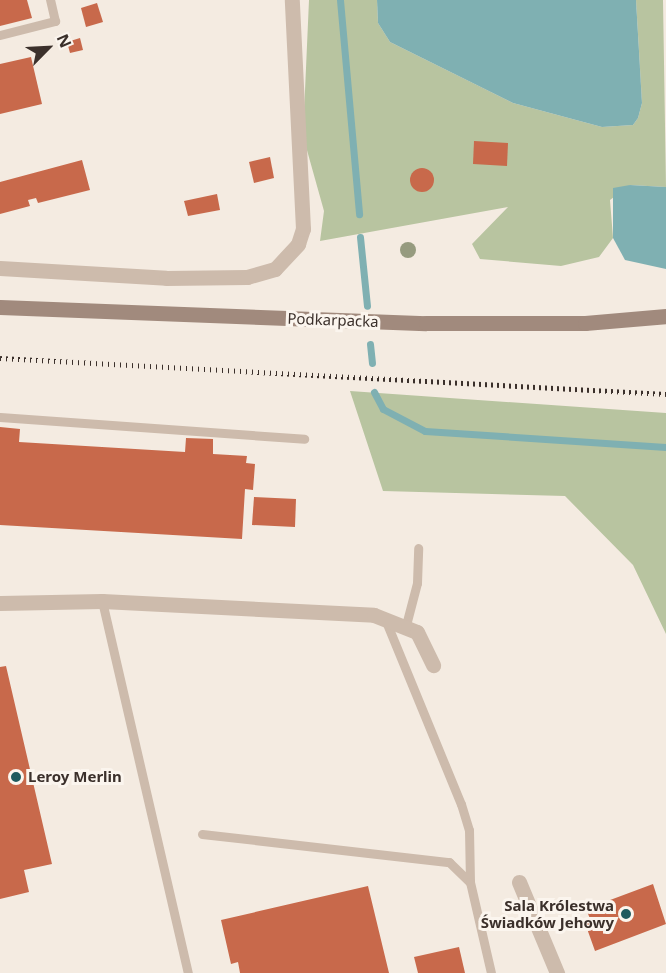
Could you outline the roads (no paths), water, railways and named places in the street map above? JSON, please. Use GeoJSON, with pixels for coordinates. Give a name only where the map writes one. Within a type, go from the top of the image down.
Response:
{"type":"FeatureCollection","features":[{"type":"Feature","properties":{"kind":"main road","name":"Podkarpacka"},"geometry":{"type":"LineString","coordinates":[[0,307],[426,323],[585,323],[666,316]]}},
{"type":"Feature","properties":{"kind":"street"},"geometry":{"type":"LineString","coordinates":[[0,268],[166,278],[247,277],[275,269],[298,244],[303,229],[292,0]]}},
{"type":"Feature","properties":{"kind":"street"},"geometry":{"type":"LineString","coordinates":[[0,603],[102,601],[384,617],[406,625],[424,641],[433,665]]}},
{"type":"Feature","properties":{"kind":"street"},"geometry":{"type":"LineString","coordinates":[[519,882],[557,973]]}},
{"type":"Feature","properties":{"kind":"lane"},"geometry":{"type":"LineString","coordinates":[[0,35],[55,21],[50,0]]}},
{"type":"Feature","properties":{"kind":"lane"},"geometry":{"type":"LineString","coordinates":[[0,417],[304,439]]}},
{"type":"Feature","properties":{"kind":"lane"},"geometry":{"type":"LineString","coordinates":[[406,625],[417,583],[418,548]]}},
{"type":"Feature","properties":{"kind":"lane"},"geometry":{"type":"LineString","coordinates":[[102,601],[188,973]]}},
{"type":"Feature","properties":{"kind":"lane"},"geometry":{"type":"LineString","coordinates":[[384,617],[461,804],[469,830],[470,882],[491,973]]}},
{"type":"Feature","properties":{"kind":"lane"},"geometry":{"type":"LineString","coordinates":[[202,834],[433,857],[449,862],[470,882]]}},
{"type":"Feature","properties":{"kind":"water"},"geometry":{"type":"Polygon","coordinates":[[[377,0],[636,0],[642,103],[638,118],[633,125],[602,127],[513,103],[390,42],[378,23],[377,0]]]}},
{"type":"Feature","properties":{"kind":"water"},"geometry":{"type":"Polygon","coordinates":[[[630,185],[666,187],[666,269],[625,260],[613,238],[613,188],[630,185]]]}},
{"type":"Feature","properties":{"kind":"waterway"},"geometry":{"type":"LineString","coordinates":[[340,0],[359,214]]}},
{"type":"Feature","properties":{"kind":"waterway"},"geometry":{"type":"LineString","coordinates":[[360,237],[367,306]]}},
{"type":"Feature","properties":{"kind":"waterway"},"geometry":{"type":"LineString","coordinates":[[370,344],[372,363]]}},
{"type":"Feature","properties":{"kind":"waterway"},"geometry":{"type":"LineString","coordinates":[[374,392],[383,409],[425,431],[666,447]]}},
{"type":"Feature","properties":{"kind":"railway"},"geometry":{"type":"LineString","coordinates":[[0,358],[666,394]]}},
{"type":"Feature","properties":{"kind":"place","name":"Leroy Merlin"},"geometry":{"type":"Point","coordinates":[16,777]}},
{"type":"Feature","properties":{"kind":"place","name":"Sala Królestwa Świadków Jehowy"},"geometry":{"type":"Point","coordinates":[626,914]}}]}
